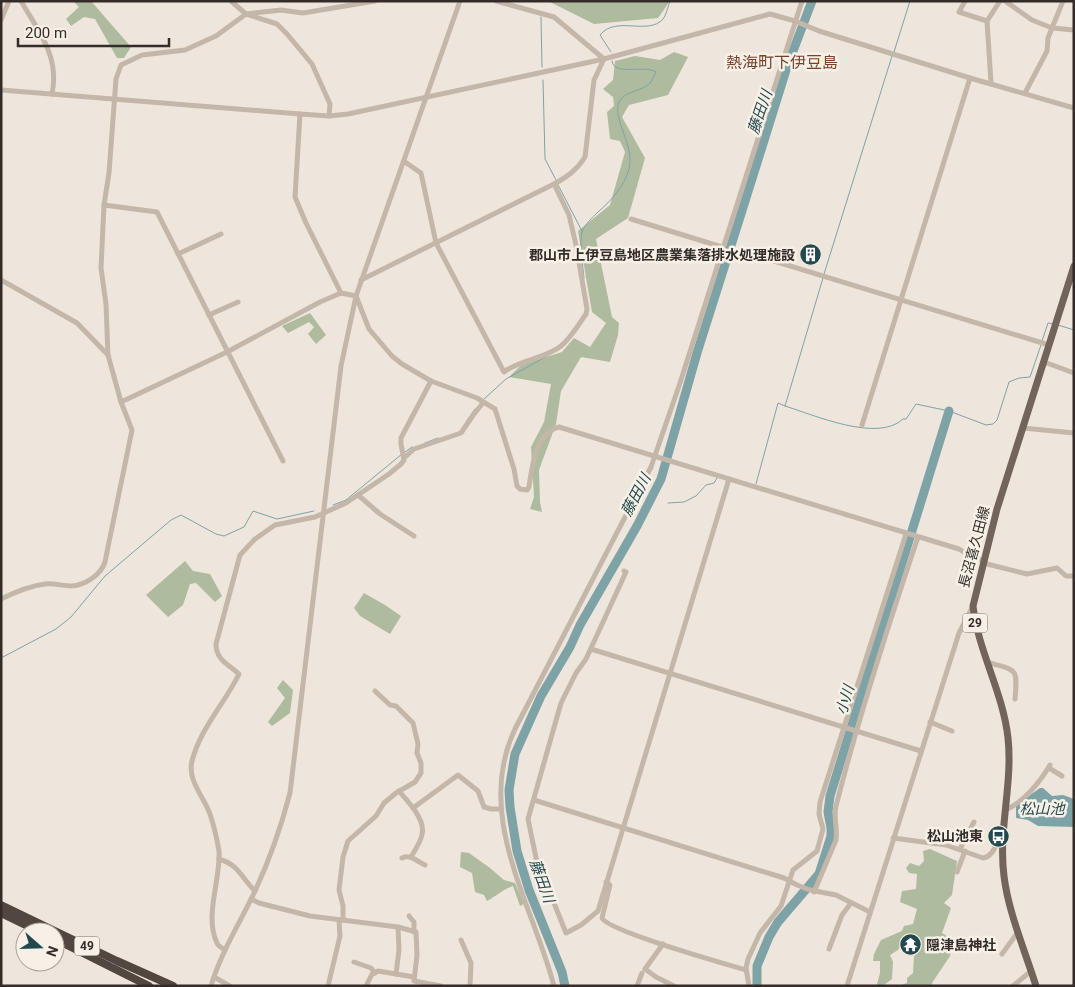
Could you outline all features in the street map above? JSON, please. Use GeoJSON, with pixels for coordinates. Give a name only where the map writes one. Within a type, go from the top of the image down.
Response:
{"type":"FeatureCollection","features":[{"type":"Feature","properties":{"kind":"highway","name":"49"},"geometry":{"type":"LineString","coordinates":[[1,905],[173,986]]}},
{"type":"Feature","properties":{"kind":"highway"},"geometry":{"type":"LineString","coordinates":[[1,913],[19,922]]}},
{"type":"Feature","properties":{"kind":"highway","name":"49"},"geometry":{"type":"LineString","coordinates":[[65,944],[149,986]]}},
{"type":"Feature","properties":{"kind":"main road","name":"長沼喜久田線"},"geometry":{"type":"LineString","coordinates":[[1036,986],[1008,896],[1004,875],[1003,839],[1008,740],[1003,710],[974,619],[973,606],[997,508],[1074,266]]}},
{"type":"Feature","properties":{"kind":"street"},"geometry":{"type":"LineString","coordinates":[[1,20],[9,1]]}},
{"type":"Feature","properties":{"kind":"street"},"geometry":{"type":"LineString","coordinates":[[21,1],[41,32],[47,46],[52,63],[52,94]]}},
{"type":"Feature","properties":{"kind":"street"},"geometry":{"type":"LineString","coordinates":[[231,1],[246,14],[277,24],[312,64],[330,104],[329,116]]}},
{"type":"Feature","properties":{"kind":"street"},"geometry":{"type":"LineString","coordinates":[[1,599],[44,584],[78,585],[93,578],[105,562],[132,430],[121,402],[108,355],[101,268],[104,205],[116,79],[121,65],[142,55],[186,50],[216,36],[246,14],[281,10],[303,13],[375,1]]}},
{"type":"Feature","properties":{"kind":"street"},"geometry":{"type":"LineString","coordinates":[[211,986],[225,950],[255,891],[280,832],[290,793],[341,366],[356,296],[460,1]]}},
{"type":"Feature","properties":{"kind":"street"},"geometry":{"type":"LineString","coordinates":[[496,1],[554,17],[604,59]]}},
{"type":"Feature","properties":{"kind":"street"},"geometry":{"type":"LineString","coordinates":[[554,986],[506,843],[501,809],[502,767],[509,742],[651,467],[680,383],[802,1]]}},
{"type":"Feature","properties":{"kind":"street"},"geometry":{"type":"LineString","coordinates":[[965,1],[959,12],[987,21]]}},
{"type":"Feature","properties":{"kind":"street"},"geometry":{"type":"LineString","coordinates":[[992,83],[987,21],[1000,1]]}},
{"type":"Feature","properties":{"kind":"street"},"geometry":{"type":"LineString","coordinates":[[1005,1],[1032,20],[1052,28],[1074,30]]}},
{"type":"Feature","properties":{"kind":"street"},"geometry":{"type":"LineString","coordinates":[[1025,93],[1047,51],[1048,38],[1063,1]]}},
{"type":"Feature","properties":{"kind":"street"},"geometry":{"type":"LineString","coordinates":[[1,90],[329,116],[348,114],[604,59],[770,14],[970,78],[1074,108]]}},
{"type":"Feature","properties":{"kind":"street"},"geometry":{"type":"LineString","coordinates":[[361,280],[554,184],[580,166],[585,157],[594,80],[604,59]]}},
{"type":"Feature","properties":{"kind":"street"},"geometry":{"type":"LineString","coordinates":[[862,425],[970,78]]}},
{"type":"Feature","properties":{"kind":"street"},"geometry":{"type":"LineString","coordinates":[[300,114],[295,197],[341,292]]}},
{"type":"Feature","properties":{"kind":"street"},"geometry":{"type":"LineString","coordinates":[[404,162],[421,173],[436,243],[504,372],[517,364],[562,346],[582,324],[586,314],[587,309],[569,215],[554,184]]}},
{"type":"Feature","properties":{"kind":"street"},"geometry":{"type":"LineString","coordinates":[[104,205],[156,212],[283,461]]}},
{"type":"Feature","properties":{"kind":"street"},"geometry":{"type":"LineString","coordinates":[[631,219],[722,247]]}},
{"type":"Feature","properties":{"kind":"street"},"geometry":{"type":"LineString","coordinates":[[178,254],[221,234]]}},
{"type":"Feature","properties":{"kind":"street"},"geometry":{"type":"LineString","coordinates":[[751,254],[1049,345]]}},
{"type":"Feature","properties":{"kind":"street"},"geometry":{"type":"LineString","coordinates":[[1,280],[77,323],[108,355]]}},
{"type":"Feature","properties":{"kind":"street"},"geometry":{"type":"LineString","coordinates":[[121,402],[227,352],[341,292],[356,296]]}},
{"type":"Feature","properties":{"kind":"street"},"geometry":{"type":"LineString","coordinates":[[356,296],[369,329],[392,356],[432,381],[477,398],[483,403],[492,406],[496,412],[514,469],[517,486],[521,490],[527,490],[535,453],[552,428],[559,427],[960,549],[983,562],[1027,574],[1057,568],[1066,576],[1074,576]]}},
{"type":"Feature","properties":{"kind":"street"},"geometry":{"type":"LineString","coordinates":[[209,316],[238,302]]}},
{"type":"Feature","properties":{"kind":"street"},"geometry":{"type":"LineString","coordinates":[[1044,362],[1074,373]]}},
{"type":"Feature","properties":{"kind":"street"},"geometry":{"type":"LineString","coordinates":[[404,458],[401,438],[432,381]]}},
{"type":"Feature","properties":{"kind":"street"},"geometry":{"type":"LineString","coordinates":[[225,950],[217,944],[212,924],[219,859],[218,850],[210,812],[190,772],[192,760],[207,726],[239,674],[221,659],[216,652],[216,644],[238,563],[244,549],[255,538],[275,525],[314,517],[346,503],[389,474],[414,449],[462,433],[483,403]]}},
{"type":"Feature","properties":{"kind":"street"},"geometry":{"type":"LineString","coordinates":[[1023,428],[1074,433]]}},
{"type":"Feature","properties":{"kind":"street"},"geometry":{"type":"LineString","coordinates":[[624,571],[626,572],[591,649],[561,703],[528,819],[536,858],[566,933],[580,925],[598,910],[729,479]]}},
{"type":"Feature","properties":{"kind":"street"},"geometry":{"type":"LineString","coordinates":[[358,495],[380,514],[414,536]]}},
{"type":"Feature","properties":{"kind":"street"},"geometry":{"type":"LineString","coordinates":[[749,986],[746,970],[748,959],[760,933],[781,906],[793,870],[818,851],[823,829],[819,814],[820,802],[906,534]]}},
{"type":"Feature","properties":{"kind":"street"},"geometry":{"type":"LineString","coordinates":[[810,890],[836,840],[835,808],[856,731],[918,537]]}},
{"type":"Feature","properties":{"kind":"street"},"geometry":{"type":"LineString","coordinates":[[1,605],[8,595]]}},
{"type":"Feature","properties":{"kind":"street"},"geometry":{"type":"LineString","coordinates":[[847,986],[959,633],[973,606]]}},
{"type":"Feature","properties":{"kind":"street"},"geometry":{"type":"LineString","coordinates":[[591,649],[921,750]]}},
{"type":"Feature","properties":{"kind":"street"},"geometry":{"type":"LineString","coordinates":[[987,662],[1015,672],[1017,677],[1015,698]]}},
{"type":"Feature","properties":{"kind":"street"},"geometry":{"type":"LineString","coordinates":[[328,986],[340,936],[343,906],[339,890],[343,857],[348,841],[376,816],[384,803],[399,791],[415,782],[420,773],[421,763],[417,753],[418,744],[413,723],[396,706],[390,705],[375,691]]}},
{"type":"Feature","properties":{"kind":"street"},"geometry":{"type":"LineString","coordinates":[[930,722],[952,731]]}},
{"type":"Feature","properties":{"kind":"street"},"geometry":{"type":"LineString","coordinates":[[1005,810],[1035,787],[1050,767],[1062,776]]}},
{"type":"Feature","properties":{"kind":"street"},"geometry":{"type":"LineString","coordinates":[[413,808],[458,775],[478,791],[484,807],[501,809]]}},
{"type":"Feature","properties":{"kind":"street"},"geometry":{"type":"LineString","coordinates":[[399,791],[413,808],[422,832],[419,843],[411,856]]}},
{"type":"Feature","properties":{"kind":"street"},"geometry":{"type":"LineString","coordinates":[[534,800],[789,880],[810,890],[836,895],[870,912]]}},
{"type":"Feature","properties":{"kind":"street"},"geometry":{"type":"LineString","coordinates":[[957,872],[974,822]]}},
{"type":"Feature","properties":{"kind":"street"},"geometry":{"type":"LineString","coordinates":[[894,838],[946,845],[985,858],[998,842],[1003,839]]}},
{"type":"Feature","properties":{"kind":"street"},"geometry":{"type":"LineString","coordinates":[[402,858],[411,856],[425,865]]}},
{"type":"Feature","properties":{"kind":"street"},"geometry":{"type":"LineString","coordinates":[[219,859],[236,866],[247,883],[255,891]]}},
{"type":"Feature","properties":{"kind":"street"},"geometry":{"type":"LineString","coordinates":[[606,882],[610,885],[602,920],[636,935],[746,970]]}},
{"type":"Feature","properties":{"kind":"street"},"geometry":{"type":"LineString","coordinates":[[251,899],[259,903],[310,916],[398,927],[414,932]]}},
{"type":"Feature","properties":{"kind":"street"},"geometry":{"type":"LineString","coordinates":[[829,949],[842,914],[851,903]]}},
{"type":"Feature","properties":{"kind":"street"},"geometry":{"type":"LineString","coordinates":[[409,916],[414,922],[418,955],[414,981],[441,986]]}},
{"type":"Feature","properties":{"kind":"street"},"geometry":{"type":"LineString","coordinates":[[396,974],[399,950],[398,927]]}},
{"type":"Feature","properties":{"kind":"street"},"geometry":{"type":"LineString","coordinates":[[1002,954],[1019,931]]}},
{"type":"Feature","properties":{"kind":"street"},"geometry":{"type":"LineString","coordinates":[[461,940],[471,963],[470,986]]}},
{"type":"Feature","properties":{"kind":"street"},"geometry":{"type":"LineString","coordinates":[[663,944],[645,969],[674,986]]}},
{"type":"Feature","properties":{"kind":"street"},"geometry":{"type":"LineString","coordinates":[[354,962],[371,968],[375,973]]}},
{"type":"Feature","properties":{"kind":"street"},"geometry":{"type":"LineString","coordinates":[[366,986],[372,974],[378,971],[414,977]]}},
{"type":"Feature","properties":{"kind":"street"},"geometry":{"type":"LineString","coordinates":[[1014,986],[1031,971]]}},
{"type":"Feature","properties":{"kind":"street"},"geometry":{"type":"LineString","coordinates":[[637,986],[642,973]]}},
{"type":"Feature","properties":{"kind":"street"},"geometry":{"type":"LineString","coordinates":[[214,977],[230,986]]}},
{"type":"Feature","properties":{"kind":"green space"},"geometry":{"type":"Polygon","coordinates":[[[73,1],[91,1],[131,47],[124,58],[117,58],[95,19],[84,17],[71,26],[66,19],[79,7],[73,1]]]}},
{"type":"Feature","properties":{"kind":"green space"},"geometry":{"type":"Polygon","coordinates":[[[548,1],[670,1],[658,18],[594,24],[548,1]]]}},
{"type":"Feature","properties":{"kind":"green space"},"geometry":{"type":"Polygon","coordinates":[[[674,52],[688,57],[668,95],[629,105],[622,117],[645,158],[628,218],[596,239],[612,317],[619,323],[618,335],[610,362],[581,357],[561,391],[556,424],[539,470],[542,512],[530,509],[534,497],[531,447],[544,422],[551,384],[509,377],[521,365],[562,352],[574,338],[590,347],[606,323],[592,312],[578,231],[610,205],[625,152],[620,141],[610,139],[607,112],[614,106],[613,97],[603,89],[613,80],[615,61],[635,56],[660,60],[674,52]]]}},
{"type":"Feature","properties":{"kind":"green space"},"geometry":{"type":"Polygon","coordinates":[[[310,313],[326,335],[316,344],[308,334],[314,327],[309,322],[288,333],[282,326],[310,313]]]}},
{"type":"Feature","properties":{"kind":"green space"},"geometry":{"type":"Polygon","coordinates":[[[185,561],[193,571],[210,574],[222,596],[215,602],[196,583],[190,584],[183,605],[168,617],[146,595],[185,561]]]}},
{"type":"Feature","properties":{"kind":"green space"},"geometry":{"type":"Polygon","coordinates":[[[364,593],[401,616],[390,634],[360,616],[354,608],[364,593]]]}},
{"type":"Feature","properties":{"kind":"green space"},"geometry":{"type":"Polygon","coordinates":[[[283,680],[293,690],[290,713],[272,726],[268,722],[285,698],[277,688],[283,680]]]}},
{"type":"Feature","properties":{"kind":"green space"},"geometry":{"type":"Polygon","coordinates":[[[930,849],[957,861],[952,895],[944,903],[951,908],[942,933],[953,940],[950,956],[932,983],[932,986],[898,986],[907,983],[907,978],[913,973],[914,957],[922,942],[915,935],[904,939],[898,950],[890,955],[893,962],[892,979],[884,985],[878,986],[880,961],[873,961],[874,954],[881,940],[902,931],[904,926],[913,924],[917,909],[900,902],[902,891],[916,889],[917,874],[909,873],[906,868],[910,863],[919,866],[924,861],[923,851],[930,849]]]}},
{"type":"Feature","properties":{"kind":"green space"},"geometry":{"type":"Polygon","coordinates":[[[461,852],[469,853],[504,880],[515,883],[524,904],[520,906],[513,886],[487,901],[484,895],[475,892],[472,873],[460,867],[461,852]]]}},
{"type":"Feature","properties":{"kind":"water","name":"松山池"},"geometry":{"type":"Polygon","coordinates":[[[1040,788],[1043,788],[1052,796],[1063,795],[1074,799],[1074,827],[1038,826],[1028,820],[1016,818],[1016,805],[1040,788]]]}},
{"type":"Feature","properties":{"kind":"waterway"},"geometry":{"type":"LineString","coordinates":[[611,52],[600,35],[614,26],[649,26],[657,24],[663,19],[670,1]]}},
{"type":"Feature","properties":{"kind":"waterway","name":"藤田川"},"geometry":{"type":"LineString","coordinates":[[565,986],[562,972],[529,890],[517,851],[509,790],[515,754],[541,696],[637,526],[661,479],[697,353],[787,67],[812,1]]}},
{"type":"Feature","properties":{"kind":"waterway"},"geometry":{"type":"LineString","coordinates":[[894,52],[910,1]]}},
{"type":"Feature","properties":{"kind":"waterway"},"geometry":{"type":"LineString","coordinates":[[541,17],[542,67]]}},
{"type":"Feature","properties":{"kind":"waterway"},"geometry":{"type":"LineString","coordinates":[[824,274],[892,56]]}},
{"type":"Feature","properties":{"kind":"waterway"},"geometry":{"type":"LineString","coordinates":[[584,278],[581,248],[582,232],[589,221],[617,192],[629,169],[629,151],[618,116],[619,102],[625,95],[648,85],[656,72],[644,69],[618,68],[614,66],[612,61]]}},
{"type":"Feature","properties":{"kind":"waterway"},"geometry":{"type":"LineString","coordinates":[[543,80],[545,159],[556,180]]}},
{"type":"Feature","properties":{"kind":"waterway"},"geometry":{"type":"LineString","coordinates":[[557,183],[582,231]]}},
{"type":"Feature","properties":{"kind":"waterway"},"geometry":{"type":"LineString","coordinates":[[785,406],[823,278]]}},
{"type":"Feature","properties":{"kind":"waterway"},"geometry":{"type":"LineString","coordinates":[[1042,341],[1048,323],[1054,324]]}},
{"type":"Feature","properties":{"kind":"waterway"},"geometry":{"type":"LineString","coordinates":[[1058,325],[1074,330]]}},
{"type":"Feature","properties":{"kind":"waterway"},"geometry":{"type":"LineString","coordinates":[[756,484],[778,403],[828,420],[862,428],[892,426],[906,419],[916,404],[949,411],[986,425],[993,424],[997,420],[1009,382],[1019,378],[1030,377],[1041,345]]}},
{"type":"Feature","properties":{"kind":"waterway"},"geometry":{"type":"LineString","coordinates":[[483,400],[506,379],[547,356]]}},
{"type":"Feature","properties":{"kind":"waterway"},"geometry":{"type":"LineString","coordinates":[[466,422],[475,409]]}},
{"type":"Feature","properties":{"kind":"waterway","name":"小川"},"geometry":{"type":"LineString","coordinates":[[757,986],[757,966],[769,937],[778,922],[819,874],[831,836],[828,812],[830,796],[949,411]]}},
{"type":"Feature","properties":{"kind":"waterway"},"geometry":{"type":"LineString","coordinates":[[425,443],[438,438]]}},
{"type":"Feature","properties":{"kind":"waterway"},"geometry":{"type":"LineString","coordinates":[[405,452],[412,447]]}},
{"type":"Feature","properties":{"kind":"waterway"},"geometry":{"type":"LineString","coordinates":[[333,505],[346,500],[402,454]]}},
{"type":"Feature","properties":{"kind":"waterway"},"geometry":{"type":"LineString","coordinates":[[668,503],[684,502],[696,496],[706,485],[714,483],[717,478]]}},
{"type":"Feature","properties":{"kind":"waterway"},"geometry":{"type":"LineString","coordinates":[[1,658],[56,629],[71,617],[105,576],[171,520],[181,515],[216,534],[224,536],[244,527],[253,511],[277,519],[314,511]]}},
{"type":"Feature","properties":{"kind":"place","name":"郡山市上伊豆島地区農業集落排水処理施設"},"geometry":{"type":"Point","coordinates":[811,255]}},
{"type":"Feature","properties":{"kind":"place","name":"松山池東"},"geometry":{"type":"Point","coordinates":[999,836]}},
{"type":"Feature","properties":{"kind":"place","name":"隠津島神社"},"geometry":{"type":"Point","coordinates":[910,945]}},
{"type":"Feature","properties":{"kind":"district","name":"熱海町下伊豆島"},"geometry":{"type":"Point","coordinates":[782,62]}}]}
